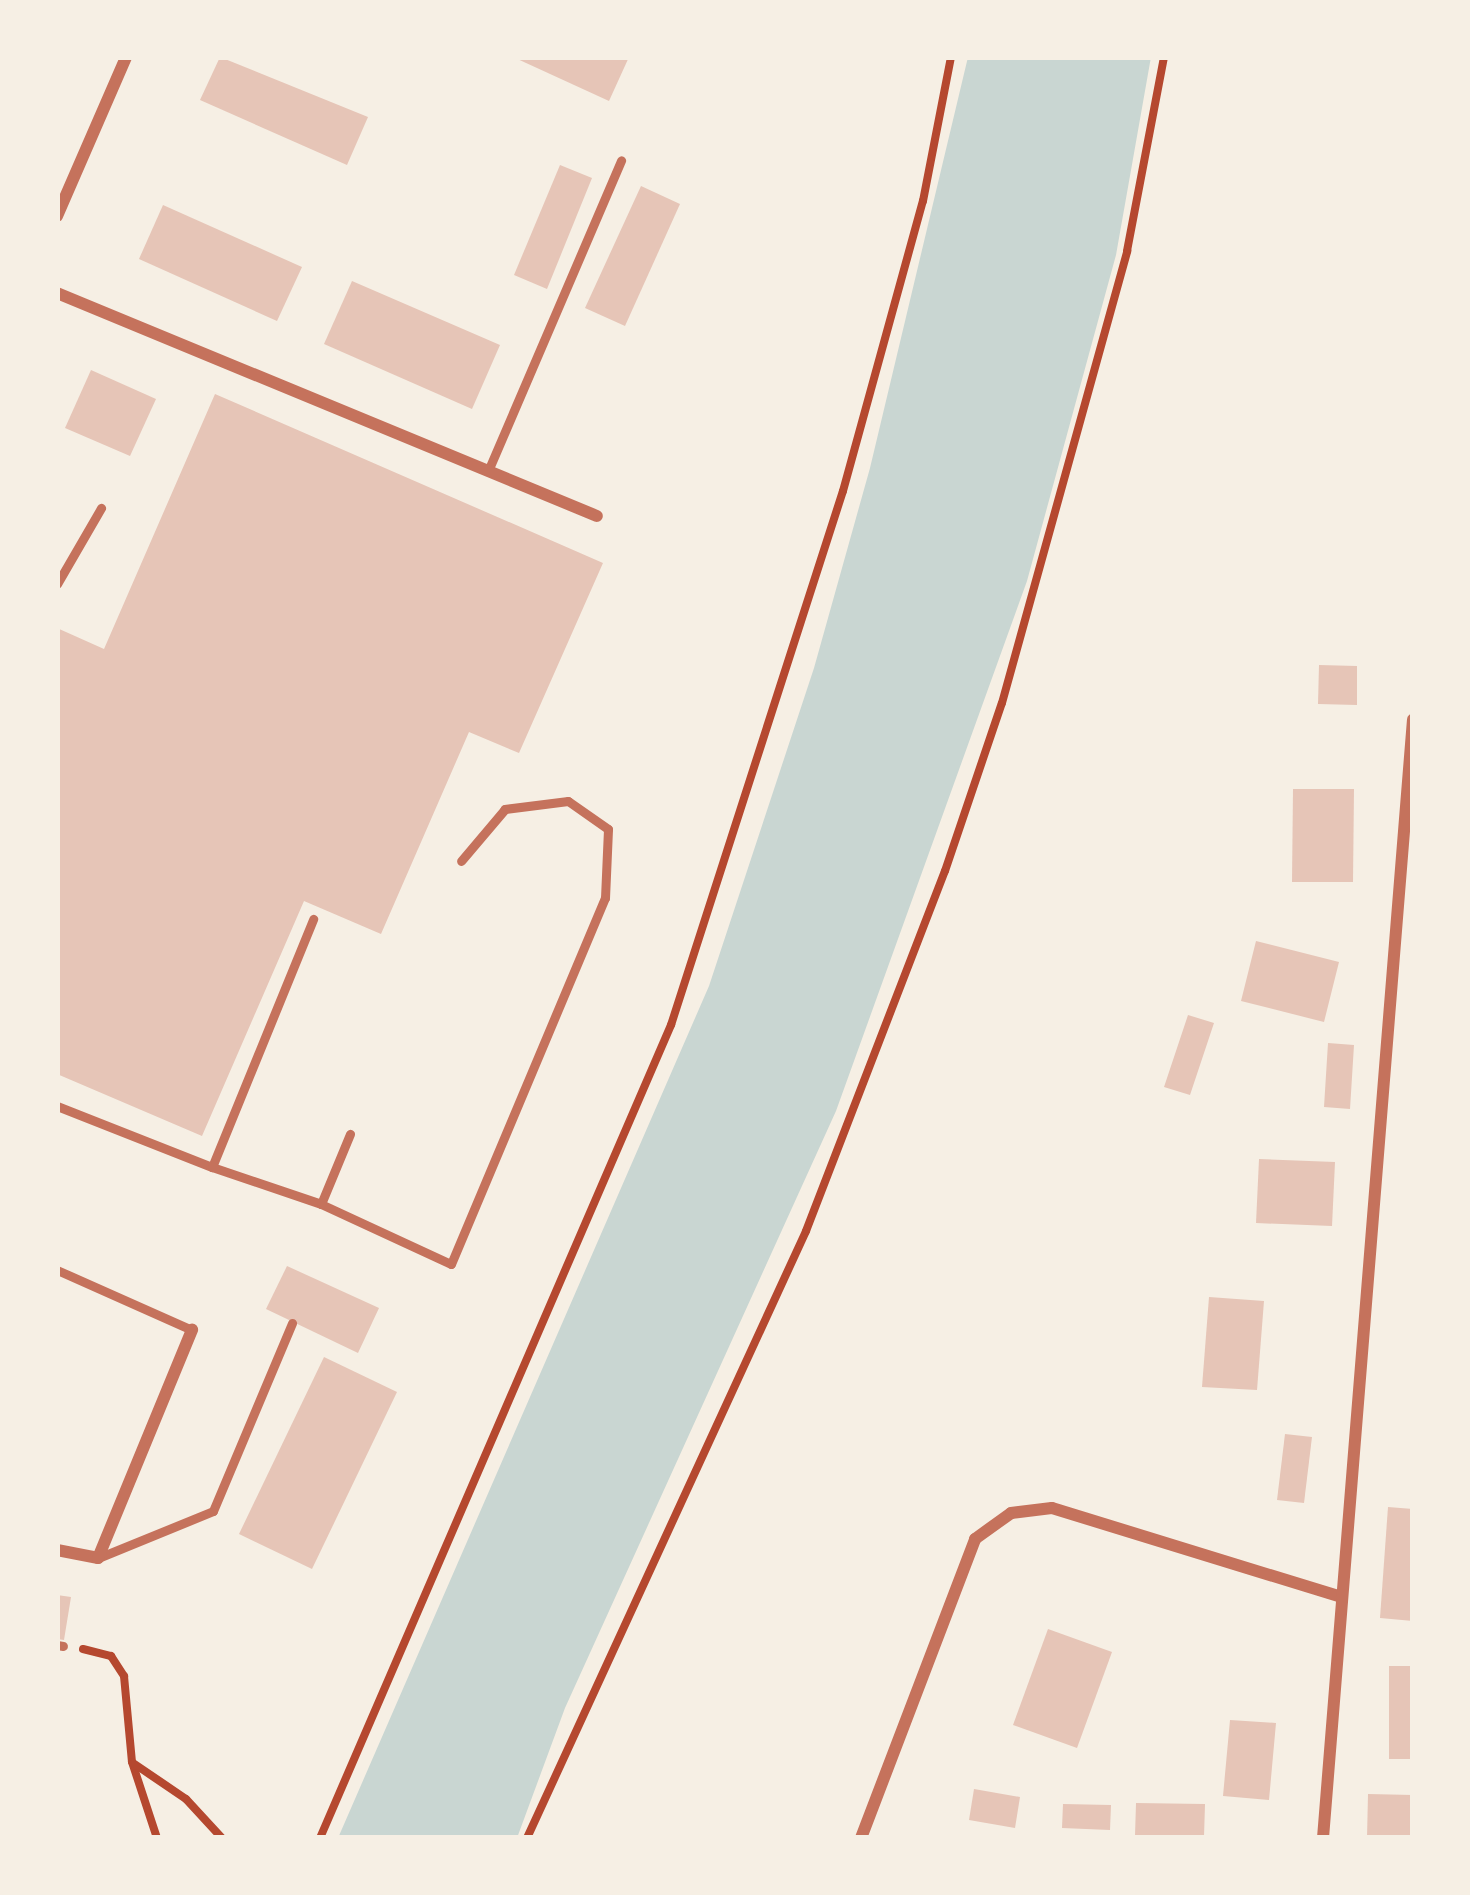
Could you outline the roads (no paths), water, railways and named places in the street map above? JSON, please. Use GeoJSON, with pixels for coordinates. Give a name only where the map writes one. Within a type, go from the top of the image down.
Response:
{"type":"FeatureCollection","features":[{"type":"Feature","properties":{"kind":"street"},"geometry":{"type":"LineString","coordinates":[[57,216],[126,57]]}},
{"type":"Feature","properties":{"kind":"street"},"geometry":{"type":"LineString","coordinates":[[57,293],[597,516]]}},
{"type":"Feature","properties":{"kind":"street"},"geometry":{"type":"LineString","coordinates":[[1323,1838],[1413,720]]}},
{"type":"Feature","properties":{"kind":"street"},"geometry":{"type":"LineString","coordinates":[[57,1550],[98,1558],[192,1330]]}},
{"type":"Feature","properties":{"kind":"street"},"geometry":{"type":"LineString","coordinates":[[861,1838],[975,1539],[1011,1513],[1052,1508],[1342,1597]]}},
{"type":"Feature","properties":{"kind":"lane"},"geometry":{"type":"LineString","coordinates":[[488,471],[621,160]]}},
{"type":"Feature","properties":{"kind":"lane"},"geometry":{"type":"LineString","coordinates":[[57,584],[101,508]]}},
{"type":"Feature","properties":{"kind":"lane"},"geometry":{"type":"LineString","coordinates":[[57,1106],[321,1204],[451,1264],[605,898],[608,829],[568,801],[505,809],[461,861]]}},
{"type":"Feature","properties":{"kind":"lane"},"geometry":{"type":"LineString","coordinates":[[212,1167],[313,919]]}},
{"type":"Feature","properties":{"kind":"lane"},"geometry":{"type":"LineString","coordinates":[[321,1204],[350,1134]]}},
{"type":"Feature","properties":{"kind":"lane"},"geometry":{"type":"LineString","coordinates":[[57,1270],[192,1330]]}},
{"type":"Feature","properties":{"kind":"lane"},"geometry":{"type":"LineString","coordinates":[[98,1558],[213,1510],[292,1322]]}}]}
